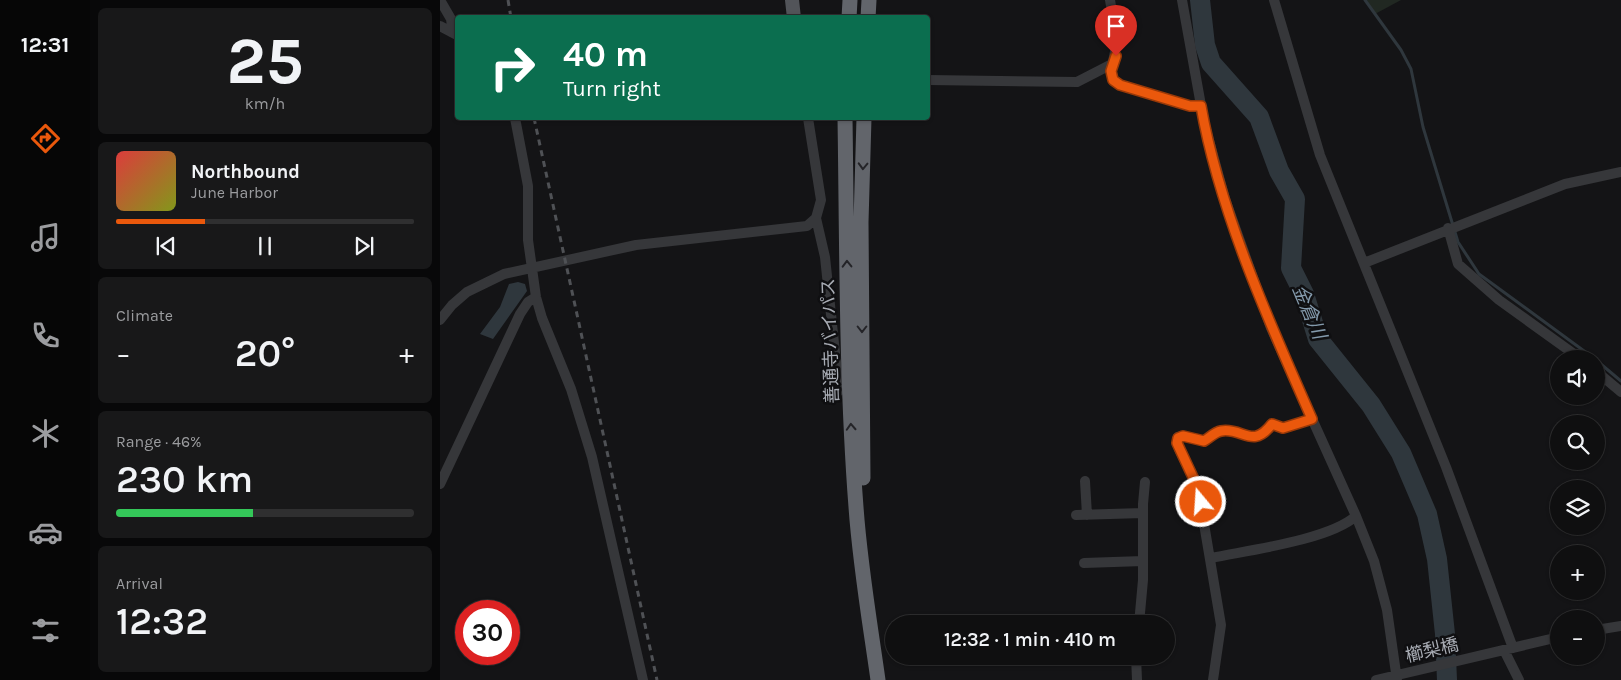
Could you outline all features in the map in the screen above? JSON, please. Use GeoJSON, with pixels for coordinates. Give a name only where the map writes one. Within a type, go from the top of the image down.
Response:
{"type":"FeatureCollection","features":[{"type":"Feature","properties":{"kind":"highway"},"geometry":{"type":"LineString","coordinates":[[849,15],[850,0]]}},
{"type":"Feature","properties":{"kind":"highway"},"geometry":{"type":"LineString","coordinates":[[868,15],[869,0]]}},
{"type":"Feature","properties":{"kind":"highway","name":"善通寺バイパス"},"geometry":{"type":"LineString","coordinates":[[846,120],[847,330],[856,500],[862,562],[878,680]]}},
{"type":"Feature","properties":{"kind":"highway","name":"善通寺バイパス"},"geometry":{"type":"LineString","coordinates":[[862,562],[864,434],[861,222],[864,120]]}},
{"type":"Feature","properties":{"kind":"main road"},"geometry":{"type":"LineString","coordinates":[[792,0],[794,15]]}},
{"type":"Feature","properties":{"kind":"street"},"geometry":{"type":"LineString","coordinates":[[440,0],[451,19],[455,34]]}},
{"type":"Feature","properties":{"kind":"street"},"geometry":{"type":"LineString","coordinates":[[1110,0],[1117,42],[1116,56],[1112,64],[1113,80],[1120,85],[1190,106],[1201,106]]}},
{"type":"Feature","properties":{"kind":"street"},"geometry":{"type":"LineString","coordinates":[[1182,0],[1201,106],[1225,199],[1271,328],[1356,516],[1374,561],[1387,610],[1397,678]]}},
{"type":"Feature","properties":{"kind":"street"},"geometry":{"type":"LineString","coordinates":[[1274,0],[1320,155],[1446,467],[1520,680]]}},
{"type":"Feature","properties":{"kind":"street"},"geometry":{"type":"LineString","coordinates":[[440,26],[455,34]]}},
{"type":"Feature","properties":{"kind":"street"},"geometry":{"type":"LineString","coordinates":[[930,80],[1077,82],[1112,64]]}},
{"type":"Feature","properties":{"kind":"street"},"geometry":{"type":"LineString","coordinates":[[515,120],[528,186],[528,240],[530,267],[536,296],[542,318],[571,389],[592,457],[643,680]]}},
{"type":"Feature","properties":{"kind":"street"},"geometry":{"type":"LineString","coordinates":[[808,120],[821,200],[816,218],[825,257],[839,391]]}},
{"type":"Feature","properties":{"kind":"street"},"geometry":{"type":"LineString","coordinates":[[1364,262],[1565,184],[1621,172]]}},
{"type":"Feature","properties":{"kind":"street"},"geometry":{"type":"LineString","coordinates":[[440,320],[452,305],[467,292],[504,274],[530,267],[652,243],[802,227],[816,218]]}},
{"type":"Feature","properties":{"kind":"street"},"geometry":{"type":"LineString","coordinates":[[1452,227],[1458,264],[1499,300],[1568,350]]}},
{"type":"Feature","properties":{"kind":"street"},"geometry":{"type":"LineString","coordinates":[[440,484],[520,314],[528,302],[536,296]]}},
{"type":"Feature","properties":{"kind":"street"},"geometry":{"type":"LineString","coordinates":[[1605,379],[1621,392]]}},
{"type":"Feature","properties":{"kind":"street"},"geometry":{"type":"LineString","coordinates":[[1213,680],[1221,625],[1198,488],[1179,449],[1178,438],[1183,436],[1204,441],[1219,431],[1224,430],[1250,438],[1261,435],[1272,424],[1283,428],[1312,419]]}},
{"type":"Feature","properties":{"kind":"street"},"geometry":{"type":"LineString","coordinates":[[1085,481],[1081,515],[1143,513]]}},
{"type":"Feature","properties":{"kind":"street"},"geometry":{"type":"LineString","coordinates":[[1140,615],[1146,482]]}},
{"type":"Feature","properties":{"kind":"street"},"geometry":{"type":"LineString","coordinates":[[1211,558],[1326,533],[1345,525],[1356,516]]}},
{"type":"Feature","properties":{"kind":"street"},"geometry":{"type":"LineString","coordinates":[[1084,563],[1143,561]]}},
{"type":"Feature","properties":{"kind":"street"},"geometry":{"type":"LineString","coordinates":[[1605,629],[1621,626]]}},
{"type":"Feature","properties":{"kind":"street","name":"櫛梨橋"},"geometry":{"type":"LineString","coordinates":[[1376,680],[1397,678],[1550,639]]}},
{"type":"Feature","properties":{"kind":"street"},"geometry":{"type":"LineString","coordinates":[[1136,665],[1137,680]]}},
{"type":"Feature","properties":{"kind":"shaded area"},"geometry":{"type":"Polygon","coordinates":[[[1365,0],[1401,0],[1375,14],[1365,0]]]}},
{"type":"Feature","properties":{"kind":"shaded area"},"geometry":{"type":"Polygon","coordinates":[[[518,282],[525,284],[527,291],[493,339],[480,334],[500,307],[509,284],[518,282]]]}},
{"type":"Feature","properties":{"kind":"waterway","name":"金倉川"},"geometry":{"type":"LineString","coordinates":[[1200,0],[1205,45],[1211,63],[1259,117],[1279,171],[1295,199],[1291,268],[1304,294],[1318,339],[1371,405],[1401,453],[1427,514],[1437,559],[1445,634],[1447,680]]}},
{"type":"Feature","properties":{"kind":"waterway"},"geometry":{"type":"LineString","coordinates":[[1365,0],[1401,50],[1411,69],[1423,127],[1458,242],[1479,274],[1583,350]]}},
{"type":"Feature","properties":{"kind":"waterway"},"geometry":{"type":"LineString","coordinates":[[1605,368],[1621,381]]}},
{"type":"Feature","properties":{"kind":"railway"},"geometry":{"type":"LineString","coordinates":[[508,0],[510,15]]}},
{"type":"Feature","properties":{"kind":"railway"},"geometry":{"type":"LineString","coordinates":[[534,120],[657,680]]}},
{"type":"Feature","properties":{"kind":"route"},"geometry":{"type":"LineString","coordinates":[[1116,56],[1111,71],[1113,80],[1120,85],[1190,106],[1201,106],[1225,199],[1271,328],[1312,419],[1283,428],[1272,424],[1261,435],[1250,438],[1224,430],[1219,431],[1204,441],[1183,436],[1178,438],[1177,443],[1198,488],[1201,502]]}}]}
